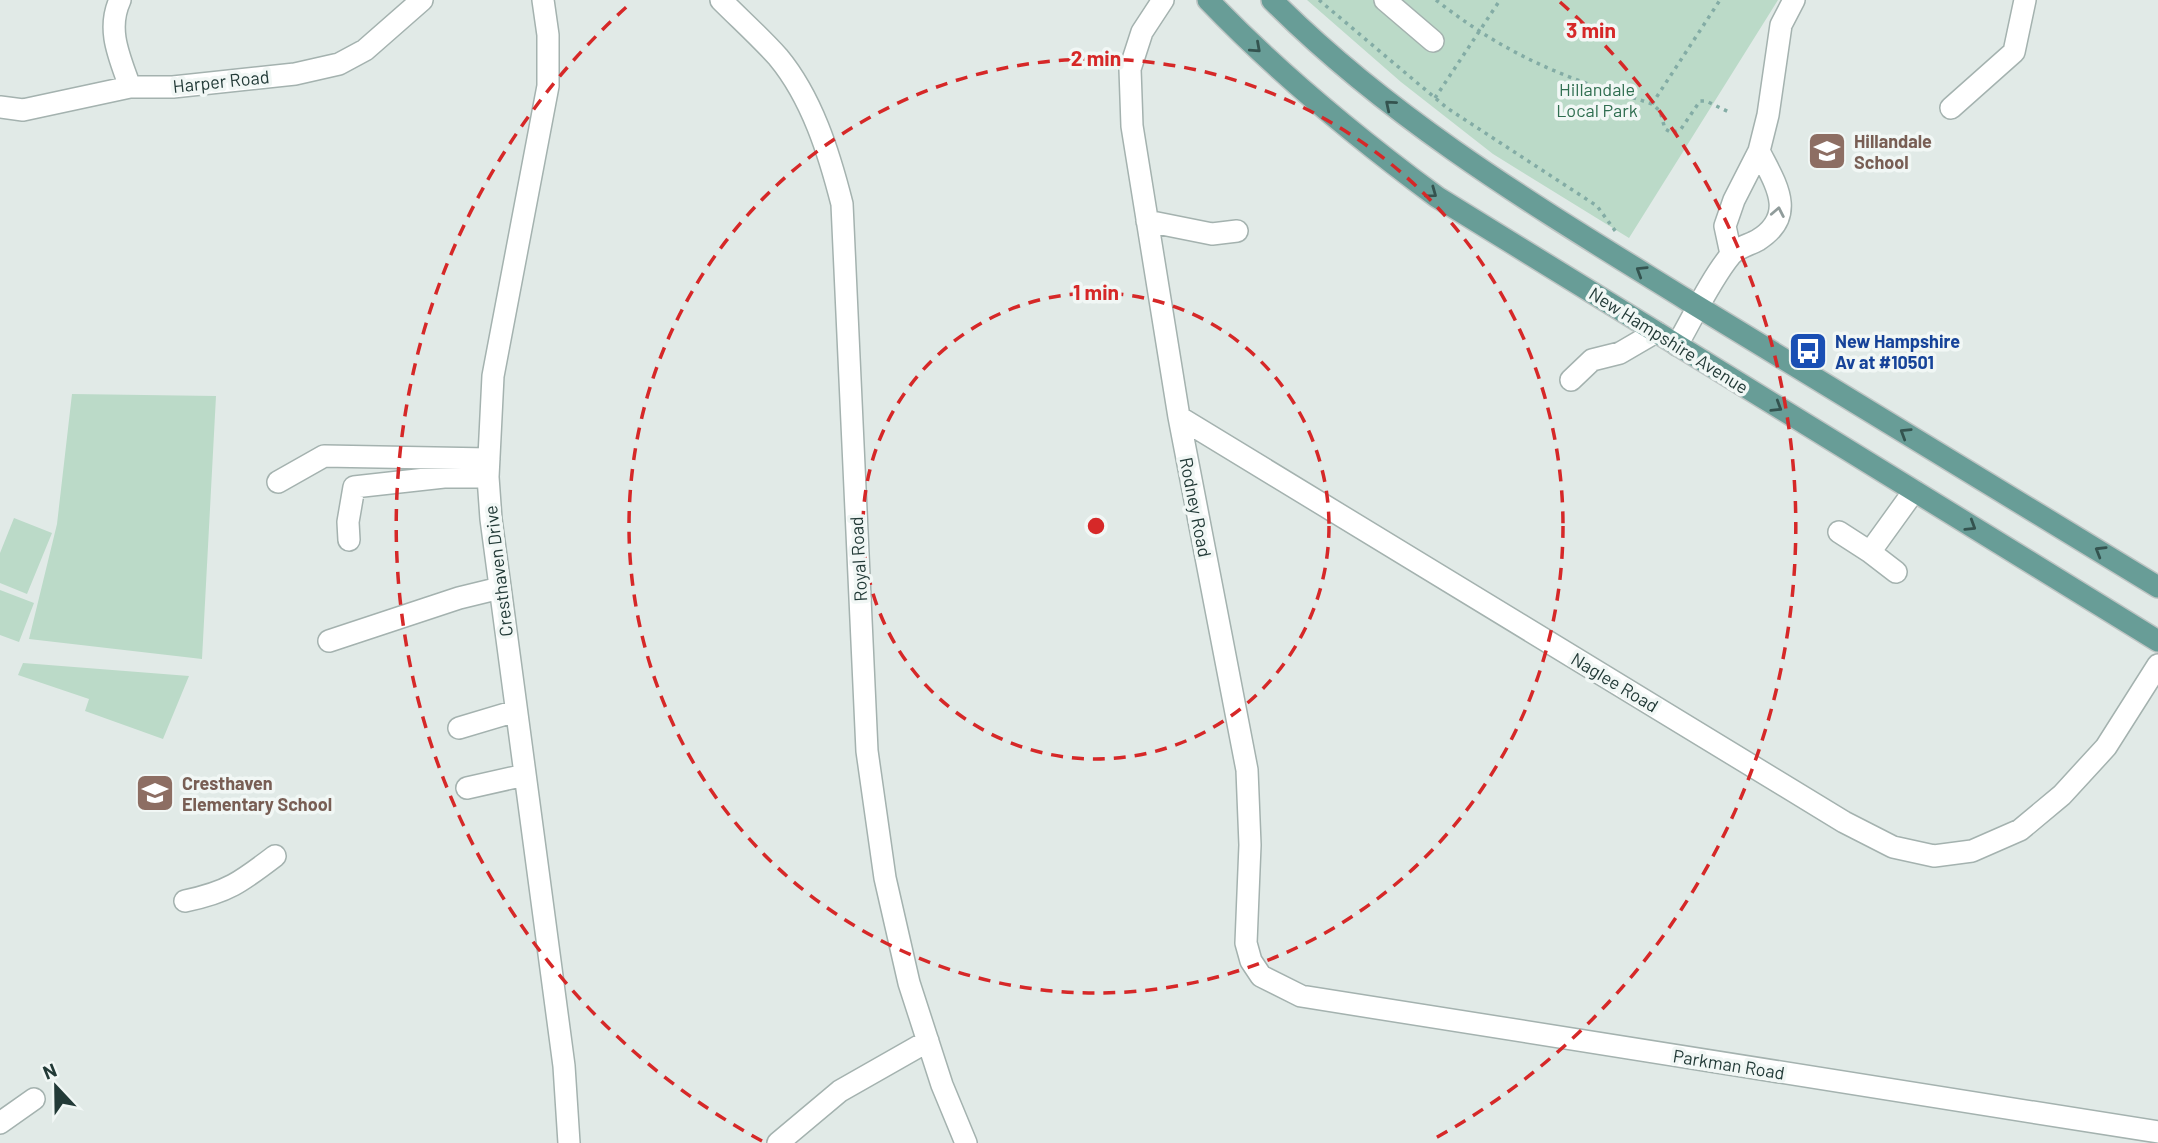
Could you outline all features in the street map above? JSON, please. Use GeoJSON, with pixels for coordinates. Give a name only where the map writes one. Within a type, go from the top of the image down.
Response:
{"type":"FeatureCollection","features":[{"type":"Feature","properties":{"kind":"main road","name":"New Hampshire Avenue"},"geometry":{"type":"LineString","coordinates":[[1208,0],[1238,32],[1301,88],[1378,153],[1448,204],[2158,641]]}},
{"type":"Feature","properties":{"kind":"main road"},"geometry":{"type":"LineString","coordinates":[[1272,0],[1304,32],[1402,115],[1542,211],[2158,587]]}},
{"type":"Feature","properties":{"kind":"street"},"geometry":{"type":"LineString","coordinates":[[120,0],[113,24],[117,49],[130,87]]}},
{"type":"Feature","properties":{"kind":"street","name":"Harper Road"},"geometry":{"type":"LineString","coordinates":[[0,107],[23,110],[130,87],[173,87],[268,77],[339,64],[365,50],[422,0]]}},
{"type":"Feature","properties":{"kind":"street","name":"Cresthaven Drive"},"geometry":{"type":"LineString","coordinates":[[543,0],[548,35],[548,86],[493,376],[489,468],[491,519],[564,1066],[569,1143]]}},
{"type":"Feature","properties":{"kind":"street","name":"Royal Road"},"geometry":{"type":"LineString","coordinates":[[721,0],[778,58],[799,88],[829,152],[842,204],[867,751],[885,878],[909,983],[942,1085],[966,1143]]}},
{"type":"Feature","properties":{"kind":"street","name":"Rodney Road"},"geometry":{"type":"LineString","coordinates":[[1163,0],[1142,32],[1130,69],[1132,126],[1179,417],[1247,770],[1250,845],[1246,943],[1251,961],[1261,975],[1300,996]]}},
{"type":"Feature","properties":{"kind":"street"},"geometry":{"type":"LineString","coordinates":[[1385,0],[1433,41]]}},
{"type":"Feature","properties":{"kind":"street"},"geometry":{"type":"LineString","coordinates":[[1731,254],[1725,226],[1734,200],[1759,151],[1768,115],[1781,25],[1794,0]]}},
{"type":"Feature","properties":{"kind":"street"},"geometry":{"type":"LineString","coordinates":[[1951,108],[2014,52],[2025,0]]}},
{"type":"Feature","properties":{"kind":"street"},"geometry":{"type":"LineString","coordinates":[[1677,345],[1731,254],[1760,239],[1776,223],[1782,205],[1779,190],[1759,151]]}},
{"type":"Feature","properties":{"kind":"street"},"geometry":{"type":"LineString","coordinates":[[1147,221],[1212,234],[1237,230]]}},
{"type":"Feature","properties":{"kind":"street"},"geometry":{"type":"LineString","coordinates":[[1571,380],[1592,360],[1620,353],[1656,332]]}},
{"type":"Feature","properties":{"kind":"street","name":"Naglee Road"},"geometry":{"type":"LineString","coordinates":[[1179,417],[1844,822],[1893,847],[1934,856],[1972,851],[2020,831],[2062,795],[2106,747],[2158,665]]}},
{"type":"Feature","properties":{"kind":"street"},"geometry":{"type":"LineString","coordinates":[[278,482],[324,456],[489,468]]}},
{"type":"Feature","properties":{"kind":"street"},"geometry":{"type":"LineString","coordinates":[[349,540],[348,522],[354,487],[444,477],[489,468]]}},
{"type":"Feature","properties":{"kind":"street"},"geometry":{"type":"LineString","coordinates":[[1870,552],[1913,491]]}},
{"type":"Feature","properties":{"kind":"street"},"geometry":{"type":"LineString","coordinates":[[1839,532],[1896,572]]}},
{"type":"Feature","properties":{"kind":"street"},"geometry":{"type":"LineString","coordinates":[[329,641],[459,598],[500,588]]}},
{"type":"Feature","properties":{"kind":"street"},"geometry":{"type":"LineString","coordinates":[[459,727],[516,711]]}},
{"type":"Feature","properties":{"kind":"street"},"geometry":{"type":"LineString","coordinates":[[467,788],[525,775]]}},
{"type":"Feature","properties":{"kind":"street"},"geometry":{"type":"LineString","coordinates":[[185,901],[211,896],[240,883],[275,856]]}},
{"type":"Feature","properties":{"kind":"street","name":"Parkman Road"},"geometry":{"type":"LineString","coordinates":[[1300,996],[2158,1132]]}},
{"type":"Feature","properties":{"kind":"street"},"geometry":{"type":"LineString","coordinates":[[778,1143],[840,1091],[928,1041]]}},
{"type":"Feature","properties":{"kind":"street"},"geometry":{"type":"LineString","coordinates":[[0,1123],[34,1099]]}},
{"type":"Feature","properties":{"kind":"path"},"geometry":{"type":"LineString","coordinates":[[1319,0],[1435,98],[1516,155],[1597,206],[1620,239]]}},
{"type":"Feature","properties":{"kind":"path"},"geometry":{"type":"LineString","coordinates":[[1436,0],[1479,32],[1528,60],[1577,80],[1652,104],[1660,111],[1665,129],[1672,133],[1682,129],[1700,102],[1706,101],[1731,113]]}},
{"type":"Feature","properties":{"kind":"path"},"geometry":{"type":"LineString","coordinates":[[1435,98],[1500,0]]}},
{"type":"Feature","properties":{"kind":"path"},"geometry":{"type":"LineString","coordinates":[[1652,104],[1720,0]]}},
{"type":"Feature","properties":{"kind":"green space","name":"Hillandale Local Park"},"geometry":{"type":"Polygon","coordinates":[[[1307,0],[1778,0],[1629,238],[1493,154],[1401,82],[1307,0]]]}},
{"type":"Feature","properties":{"kind":"green space"},"geometry":{"type":"Polygon","coordinates":[[[72,394],[216,396],[202,659],[29,639],[57,524],[72,394]]]}},
{"type":"Feature","properties":{"kind":"green space"},"geometry":{"type":"Polygon","coordinates":[[[14,518],[52,533],[27,594],[0,583],[0,553],[14,518]]]}},
{"type":"Feature","properties":{"kind":"green space"},"geometry":{"type":"Polygon","coordinates":[[[0,590],[34,603],[19,642],[0,635],[0,590]]]}},
{"type":"Feature","properties":{"kind":"green space"},"geometry":{"type":"Polygon","coordinates":[[[23,663],[189,676],[163,739],[85,711],[89,699],[18,675],[23,663]]]}},
{"type":"Feature","properties":{"kind":"place","name":"Hillandale School"},"geometry":{"type":"Point","coordinates":[1827,151]}},
{"type":"Feature","properties":{"kind":"place","name":"New Hampshire Av at #10501"},"geometry":{"type":"Point","coordinates":[1808,351]}},
{"type":"Feature","properties":{"kind":"place","name":"Cresthaven Elementary School"},"geometry":{"type":"Point","coordinates":[155,793]}}]}
